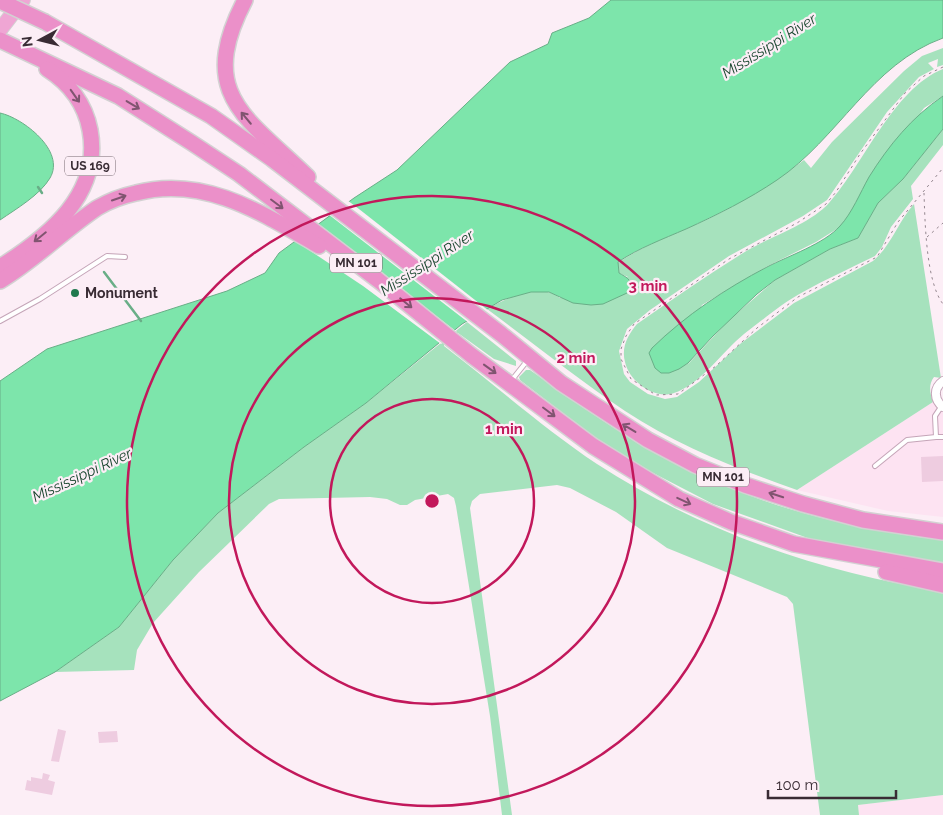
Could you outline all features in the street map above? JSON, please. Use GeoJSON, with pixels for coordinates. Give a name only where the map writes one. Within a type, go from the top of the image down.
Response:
{"type":"FeatureCollection","features":[{"type":"Feature","properties":{"kind":"highway"},"geometry":{"type":"LineString","coordinates":[[0,30],[23,0]]}},
{"type":"Feature","properties":{"kind":"highway"},"geometry":{"type":"LineString","coordinates":[[245,0],[227,42],[225,68],[228,84],[243,116],[277,155]]}},
{"type":"Feature","properties":{"kind":"highway"},"geometry":{"type":"LineString","coordinates":[[0,1],[94,50],[277,155]]}},
{"type":"Feature","properties":{"kind":"highway"},"geometry":{"type":"LineString","coordinates":[[0,9],[46,25]]}},
{"type":"Feature","properties":{"kind":"highway","name":"US 169"},"geometry":{"type":"LineString","coordinates":[[0,40],[27,52],[65,83],[80,102],[88,124],[92,159],[85,185],[66,214],[24,251],[0,267]]}},
{"type":"Feature","properties":{"kind":"highway","name":"MN 101"},"geometry":{"type":"LineString","coordinates":[[27,52],[118,96],[239,174],[378,280],[471,355],[601,451],[679,499],[740,526],[794,544],[943,571]]}},
{"type":"Feature","properties":{"kind":"highway","name":"MN 101"},"geometry":{"type":"LineString","coordinates":[[277,155],[363,230],[501,334],[561,383],[612,418],[687,461],[745,485],[803,504],[863,520],[943,532]]}},
{"type":"Feature","properties":{"kind":"highway"},"geometry":{"type":"LineString","coordinates":[[0,281],[42,253],[97,209],[117,198],[164,188],[194,189],[223,196],[279,223],[378,280]]}},
{"type":"Feature","properties":{"kind":"highway"},"geometry":{"type":"LineString","coordinates":[[803,504],[880,517],[943,523]]}},
{"type":"Feature","properties":{"kind":"highway"},"geometry":{"type":"LineString","coordinates":[[819,548],[846,562],[943,585]]}},
{"type":"Feature","properties":{"kind":"street"},"geometry":{"type":"LineString","coordinates":[[942,407],[936,394],[937,387],[943,382]]}},
{"type":"Feature","properties":{"kind":"lane"},"geometry":{"type":"LineString","coordinates":[[0,321],[40,299],[106,256],[125,257]]}},
{"type":"Feature","properties":{"kind":"lane"},"geometry":{"type":"LineString","coordinates":[[510,383],[530,358]]}},
{"type":"Feature","properties":{"kind":"lane"},"geometry":{"type":"LineString","coordinates":[[936,438],[935,416],[942,407]]}},
{"type":"Feature","properties":{"kind":"lane"},"geometry":{"type":"LineString","coordinates":[[875,466],[906,440],[943,437]]}},
{"type":"Feature","properties":{"kind":"path"},"geometry":{"type":"LineString","coordinates":[[943,67],[924,76],[905,93],[826,204],[797,223],[729,259],[634,324],[626,336],[621,349],[621,359],[630,379],[656,396],[678,394],[716,366],[750,334],[798,297],[877,257],[898,222],[943,168]]}},
{"type":"Feature","properties":{"kind":"path"},"geometry":{"type":"LineString","coordinates":[[924,193],[926,238],[932,275],[939,299],[943,304]]}},
{"type":"Feature","properties":{"kind":"path"},"geometry":{"type":"LineString","coordinates":[[926,238],[943,222]]}},
{"type":"Feature","properties":{"kind":"shaded area"},"geometry":{"type":"Polygon","coordinates":[[[943,48],[943,65],[937,67],[938,59],[928,63],[934,69],[919,77],[887,112],[827,200],[803,216],[729,256],[650,310],[627,329],[619,351],[624,374],[630,382],[648,394],[665,399],[677,397],[699,382],[740,344],[794,303],[873,261],[885,248],[914,204],[941,378],[934,377],[930,386],[933,402],[797,490],[709,456],[645,424],[590,386],[487,309],[523,293],[543,291],[552,293],[560,298],[628,277],[619,273],[618,263],[628,256],[733,206],[804,160],[811,168],[832,142],[904,71],[922,56],[943,48]]]}},
{"type":"Feature","properties":{"kind":"shaded area"},"geometry":{"type":"Polygon","coordinates":[[[943,69],[943,96],[924,108],[840,227],[816,242],[766,267],[702,305],[669,373],[689,363],[727,322],[775,280],[830,249],[858,238],[878,203],[903,179],[943,129],[943,145],[911,186],[913,199],[891,227],[882,247],[875,256],[795,296],[744,334],[702,375],[684,389],[674,393],[658,394],[637,382],[627,369],[624,351],[628,337],[637,324],[748,250],[812,217],[821,210],[842,187],[894,110],[925,79],[943,69]]]}},
{"type":"Feature","properties":{"kind":"shaded area"},"geometry":{"type":"Polygon","coordinates":[[[467,322],[516,361],[516,366],[494,359],[458,333],[444,343],[444,346],[557,436],[636,488],[719,529],[807,561],[898,583],[943,591],[943,795],[858,805],[859,815],[820,815],[793,604],[787,597],[667,548],[616,512],[570,488],[557,485],[480,494],[472,501],[470,508],[512,815],[502,815],[490,716],[456,506],[454,498],[448,494],[415,500],[407,505],[400,505],[387,499],[370,497],[279,499],[269,504],[199,572],[153,623],[137,650],[134,670],[55,672],[119,627],[173,560],[218,513],[304,447],[366,403],[467,322]]]}},
{"type":"Feature","properties":{"kind":"shaded area"},"geometry":{"type":"Polygon","coordinates":[[[526,370],[530,370],[627,436],[677,464],[713,481],[750,496],[824,519],[943,540],[943,564],[816,541],[713,504],[630,461],[591,435],[520,380],[519,377],[526,370]]]}},
{"type":"Feature","properties":{"kind":"shaded area"},"geometry":{"type":"Polygon","coordinates":[[[933,402],[943,412],[943,517],[888,511],[797,490],[933,402]]]}},
{"type":"Feature","properties":{"kind":"shaded area"},"geometry":{"type":"Polygon","coordinates":[[[943,795],[943,815],[859,815],[858,805],[943,795]]]}},
{"type":"Feature","properties":{"kind":"water","name":"Mississippi River"},"geometry":{"type":"Polygon","coordinates":[[[611,0],[943,0],[943,38],[918,50],[895,65],[856,103],[819,144],[777,180],[721,212],[643,248],[618,262],[619,273],[631,282],[632,288],[627,293],[603,304],[591,305],[573,303],[549,292],[531,292],[502,300],[462,324],[366,403],[304,447],[218,513],[173,560],[119,627],[55,672],[0,701],[0,381],[47,349],[227,291],[265,273],[279,253],[354,198],[397,170],[510,62],[548,44],[552,33],[589,18],[611,0]]]}},
{"type":"Feature","properties":{"kind":"water"},"geometry":{"type":"Polygon","coordinates":[[[943,96],[943,129],[903,179],[878,203],[858,238],[830,249],[775,280],[757,294],[688,363],[679,369],[669,373],[661,373],[655,368],[649,353],[652,348],[692,314],[751,275],[825,238],[840,226],[852,209],[869,177],[893,143],[911,122],[943,96]]]}},
{"type":"Feature","properties":{"kind":"water"},"geometry":{"type":"Polygon","coordinates":[[[0,113],[20,121],[40,137],[52,157],[53,168],[50,178],[40,190],[0,220],[0,113]]]}},
{"type":"Feature","properties":{"kind":"pier"},"geometry":{"type":"Polygon","coordinates":[[[347,200],[489,311],[469,323],[328,214],[347,200]]]}},
{"type":"Feature","properties":{"kind":"pier"},"geometry":{"type":"Polygon","coordinates":[[[316,223],[457,332],[441,344],[363,286],[294,240],[316,223]]]}},
{"type":"Feature","properties":{"kind":"building"},"geometry":{"type":"Polygon","coordinates":[[[943,456],[943,481],[922,482],[921,457],[943,456]]]}},
{"type":"Feature","properties":{"kind":"building"},"geometry":{"type":"Polygon","coordinates":[[[58,729],[66,731],[59,762],[51,761],[58,729]]]}},
{"type":"Feature","properties":{"kind":"building"},"geometry":{"type":"Polygon","coordinates":[[[117,731],[118,742],[99,743],[98,732],[117,731]]]}},
{"type":"Feature","properties":{"kind":"building"},"geometry":{"type":"Polygon","coordinates":[[[43,773],[50,775],[48,780],[55,782],[52,795],[25,790],[27,780],[31,781],[31,777],[42,779],[43,773]]]}},
{"type":"Feature","properties":{"kind":"waterway"},"geometry":{"type":"LineString","coordinates":[[38,187],[42,193]]}},
{"type":"Feature","properties":{"kind":"waterway"},"geometry":{"type":"LineString","coordinates":[[104,272],[141,321]]}},
{"type":"Feature","properties":{"kind":"place","name":"Monument"},"geometry":{"type":"Point","coordinates":[75,293]}}]}
